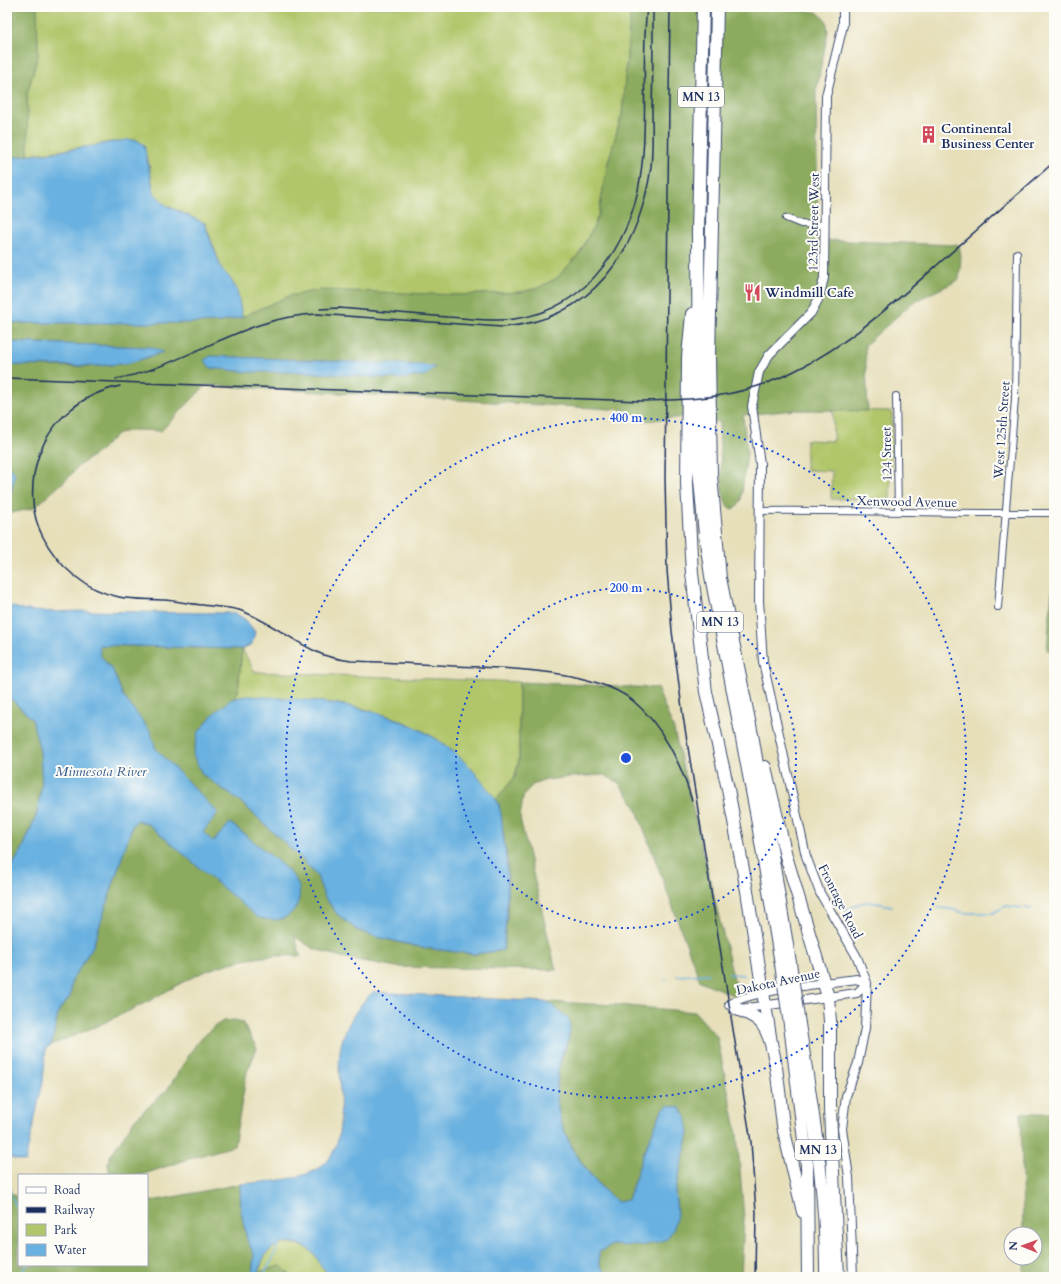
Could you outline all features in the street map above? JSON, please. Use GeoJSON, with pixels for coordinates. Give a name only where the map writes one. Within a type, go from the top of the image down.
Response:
{"type":"FeatureCollection","features":[{"type":"Feature","properties":{"kind":"highway","name":"MN 13"},"geometry":{"type":"LineString","coordinates":[[703,7],[698,275],[699,469],[705,535],[785,964]]}},
{"type":"Feature","properties":{"kind":"highway","name":"MN 13"},"geometry":{"type":"LineString","coordinates":[[717,7],[710,356],[710,475],[720,578],[747,708],[794,1024],[818,1146],[824,1219],[826,1277]]}},
{"type":"Feature","properties":{"kind":"highway"},"geometry":{"type":"LineString","coordinates":[[698,275],[688,357],[687,484],[692,573],[706,692],[728,789],[764,993],[784,1131],[808,1231]]}},
{"type":"Feature","properties":{"kind":"highway"},"geometry":{"type":"LineString","coordinates":[[747,708],[764,762],[786,856],[828,997],[830,1021],[830,1110],[838,1277]]}},
{"type":"Feature","properties":{"kind":"highway"},"geometry":{"type":"LineString","coordinates":[[736,1009],[748,1013],[763,1025],[772,1049]]}},
{"type":"Feature","properties":{"kind":"highway","name":"MN 13"},"geometry":{"type":"LineString","coordinates":[[794,1024],[807,1164],[808,1277]]}},
{"type":"Feature","properties":{"kind":"street","name":"123rd Street West"},"geometry":{"type":"LineString","coordinates":[[760,511],[760,464],[752,406],[754,390],[759,372],[769,356],[811,313],[819,298],[824,278],[826,96],[843,24],[843,7]]}},
{"type":"Feature","properties":{"kind":"street"},"geometry":{"type":"LineString","coordinates":[[786,218],[801,224],[825,225]]}},
{"type":"Feature","properties":{"kind":"street","name":"West 125th Street"},"geometry":{"type":"LineString","coordinates":[[998,607],[1015,399],[1018,253]]}},
{"type":"Feature","properties":{"kind":"street","name":"124 Street"},"geometry":{"type":"LineString","coordinates":[[896,396],[898,512]]}},
{"type":"Feature","properties":{"kind":"street","name":"Xenwood Avenue"},"geometry":{"type":"LineString","coordinates":[[760,511],[862,510],[898,512],[1054,513]]}},
{"type":"Feature","properties":{"kind":"street","name":"Frontage Road"},"geometry":{"type":"LineString","coordinates":[[760,511],[759,627],[763,662],[806,856],[820,893],[857,957],[867,983],[865,1028],[858,1063],[846,1096],[842,1129],[849,1177],[853,1277]]}},
{"type":"Feature","properties":{"kind":"street","name":"Dakota Avenue"},"geometry":{"type":"LineString","coordinates":[[856,979],[867,983],[857,993],[736,1009],[729,1005],[734,1001],[764,993],[825,983],[856,979]]}},
{"type":"Feature","properties":{"kind":"green space"},"geometry":{"type":"Polygon","coordinates":[[[7,7],[13,7],[13,30],[7,54],[7,7]]]}},
{"type":"Feature","properties":{"kind":"green space"},"geometry":{"type":"Polygon","coordinates":[[[13,7],[37,7],[38,55],[27,94],[28,155],[9,158],[7,150],[7,54],[13,30],[13,7]]]}},
{"type":"Feature","properties":{"kind":"green space"},"geometry":{"type":"Polygon","coordinates":[[[37,7],[631,7],[622,114],[607,166],[599,213],[594,226],[579,254],[557,278],[538,288],[522,292],[460,295],[289,296],[242,317],[237,290],[229,277],[222,270],[205,223],[167,206],[154,193],[148,159],[137,140],[109,142],[98,145],[28,155],[27,94],[38,55],[37,7]]]}},
{"type":"Feature","properties":{"kind":"green space"},"geometry":{"type":"Polygon","coordinates":[[[631,7],[778,7],[817,12],[826,20],[828,32],[816,91],[818,240],[959,245],[961,256],[959,280],[913,302],[865,345],[868,411],[796,410],[743,415],[747,452],[741,500],[738,506],[732,509],[727,506],[722,491],[719,422],[684,417],[645,421],[627,410],[206,385],[161,431],[136,430],[118,433],[101,450],[77,467],[69,477],[34,508],[7,514],[7,497],[11,493],[15,473],[7,465],[7,365],[106,365],[145,359],[163,352],[150,347],[7,342],[7,323],[220,322],[242,317],[289,296],[320,290],[460,295],[522,292],[538,288],[557,278],[579,254],[594,226],[599,213],[607,166],[622,114],[631,7]]]}},
{"type":"Feature","properties":{"kind":"green space"},"geometry":{"type":"Polygon","coordinates":[[[833,410],[892,411],[890,499],[831,499],[832,471],[806,470],[806,440],[833,441],[833,410]]]}},
{"type":"Feature","properties":{"kind":"green space"},"geometry":{"type":"Polygon","coordinates":[[[1054,569],[1054,650],[1047,650],[1054,569]]]}},
{"type":"Feature","properties":{"kind":"green space"},"geometry":{"type":"Polygon","coordinates":[[[99,645],[242,649],[238,691],[234,699],[231,700],[202,774],[242,803],[301,858],[317,876],[324,896],[337,914],[357,930],[377,937],[424,948],[475,954],[503,950],[507,917],[508,864],[499,804],[496,800],[515,777],[519,760],[519,682],[657,688],[674,730],[738,997],[700,981],[635,805],[618,782],[604,775],[569,777],[546,780],[532,785],[523,797],[520,818],[556,970],[397,967],[345,958],[314,949],[294,936],[301,956],[272,956],[230,963],[202,973],[149,1001],[75,1036],[51,1045],[59,1010],[70,997],[72,980],[93,946],[132,826],[137,820],[297,881],[286,869],[230,823],[213,842],[202,832],[168,763],[156,749],[150,731],[123,696],[113,671],[99,655],[99,645]]]}},
{"type":"Feature","properties":{"kind":"green space"},"geometry":{"type":"Polygon","coordinates":[[[242,649],[255,672],[519,682],[519,760],[515,777],[496,800],[475,774],[450,749],[432,736],[410,724],[361,708],[336,704],[285,699],[234,699],[238,691],[242,649]]]}},
{"type":"Feature","properties":{"kind":"green space"},"geometry":{"type":"Polygon","coordinates":[[[7,695],[32,719],[40,751],[42,783],[37,814],[22,850],[7,874],[7,695]]]}},
{"type":"Feature","properties":{"kind":"green space"},"geometry":{"type":"Polygon","coordinates":[[[548,1002],[617,1005],[695,1012],[717,1037],[737,1134],[744,1218],[741,1277],[646,1277],[604,1272],[599,1263],[599,1252],[612,1245],[623,1245],[677,1214],[675,1191],[689,1133],[662,1110],[644,1152],[628,1200],[618,1202],[608,1194],[589,1173],[580,1160],[572,1147],[561,1121],[557,1104],[558,1076],[559,1066],[569,1038],[569,1019],[548,1002]]]}},
{"type":"Feature","properties":{"kind":"green space"},"geometry":{"type":"Polygon","coordinates":[[[235,1020],[242,1022],[257,1048],[247,1072],[234,1146],[144,1174],[111,1174],[109,1171],[108,1164],[110,1156],[135,1119],[167,1090],[196,1044],[212,1028],[223,1021],[235,1020]]]}},
{"type":"Feature","properties":{"kind":"green space"},"geometry":{"type":"Polygon","coordinates":[[[1021,1113],[1054,1113],[1054,1277],[1024,1277],[1024,1266],[1043,1266],[1043,1226],[1023,1226],[1021,1113]]]}},
{"type":"Feature","properties":{"kind":"green space"},"geometry":{"type":"Polygon","coordinates":[[[240,1184],[241,1210],[247,1240],[254,1254],[252,1277],[7,1277],[7,1191],[18,1197],[18,1266],[148,1266],[148,1202],[240,1184]]]}},
{"type":"Feature","properties":{"kind":"green space"},"geometry":{"type":"Polygon","coordinates":[[[291,1243],[303,1246],[310,1250],[324,1268],[334,1277],[292,1277],[281,1266],[259,1272],[263,1259],[272,1247],[291,1243]]]}},
{"type":"Feature","properties":{"kind":"green space"},"geometry":{"type":"Polygon","coordinates":[[[281,1266],[292,1277],[259,1277],[259,1272],[281,1266]]]}},
{"type":"Feature","properties":{"kind":"water"},"geometry":{"type":"Polygon","coordinates":[[[126,140],[137,140],[144,145],[154,193],[167,206],[204,223],[222,270],[229,277],[237,290],[242,317],[220,322],[185,323],[7,323],[7,158],[51,153],[126,140]]]}},
{"type":"Feature","properties":{"kind":"water"},"geometry":{"type":"Polygon","coordinates":[[[7,342],[150,347],[163,352],[130,363],[96,366],[7,365],[7,342]]]}},
{"type":"Feature","properties":{"kind":"water"},"geometry":{"type":"Polygon","coordinates":[[[211,356],[424,365],[435,367],[426,375],[401,379],[305,372],[248,372],[211,368],[204,360],[211,356]]]}},
{"type":"Feature","properties":{"kind":"water"},"geometry":{"type":"Polygon","coordinates":[[[7,465],[15,473],[11,493],[7,497],[7,465]]]}},
{"type":"Feature","properties":{"kind":"water","name":"Minnesota River"},"geometry":{"type":"Polygon","coordinates":[[[7,605],[27,610],[48,612],[88,611],[235,613],[246,620],[255,632],[252,644],[242,649],[99,645],[100,655],[113,671],[123,696],[150,731],[156,749],[218,813],[203,832],[213,842],[230,823],[293,876],[297,882],[299,893],[297,905],[289,915],[276,920],[257,917],[147,823],[137,820],[132,826],[93,946],[72,980],[70,997],[59,1010],[51,1045],[46,1048],[43,1081],[25,1162],[7,1157],[7,874],[22,850],[37,814],[42,783],[40,751],[32,719],[7,695],[7,605]]]}},
{"type":"Feature","properties":{"kind":"water"},"geometry":{"type":"Polygon","coordinates":[[[246,696],[342,705],[374,712],[403,722],[431,736],[457,755],[480,779],[498,803],[500,809],[507,877],[507,906],[503,950],[475,954],[424,948],[377,937],[357,930],[337,914],[324,896],[317,876],[301,858],[242,803],[202,774],[193,755],[198,733],[214,713],[232,699],[246,696]]]}},
{"type":"Feature","properties":{"kind":"water"},"geometry":{"type":"Polygon","coordinates":[[[373,992],[548,1002],[569,1019],[570,1031],[560,1060],[557,1087],[560,1120],[572,1147],[589,1173],[608,1194],[618,1202],[628,1200],[644,1152],[662,1110],[668,1105],[679,1107],[686,1116],[689,1133],[675,1191],[677,1214],[674,1228],[667,1239],[655,1243],[640,1246],[612,1245],[599,1252],[599,1263],[604,1272],[646,1277],[334,1277],[322,1267],[311,1251],[302,1245],[284,1243],[269,1251],[260,1267],[259,1277],[252,1277],[254,1254],[247,1240],[241,1210],[240,1184],[277,1181],[304,1175],[326,1163],[334,1150],[339,1134],[339,1062],[341,1046],[345,1032],[353,1017],[373,992]]]}},
{"type":"Feature","properties":{"kind":"waterway"},"geometry":{"type":"LineString","coordinates":[[846,911],[858,904],[868,902],[892,906]]}},
{"type":"Feature","properties":{"kind":"waterway"},"geometry":{"type":"LineString","coordinates":[[937,908],[950,909],[965,913],[993,913],[1006,906],[1022,908]]}},
{"type":"Feature","properties":{"kind":"waterway"},"geometry":{"type":"LineString","coordinates":[[1025,908],[1031,909]]}},
{"type":"Feature","properties":{"kind":"waterway"},"geometry":{"type":"LineString","coordinates":[[677,976],[708,974]]}},
{"type":"Feature","properties":{"kind":"waterway"},"geometry":{"type":"LineString","coordinates":[[728,974],[745,975]]}},
{"type":"Feature","properties":{"kind":"waterway"},"geometry":{"type":"LineString","coordinates":[[8,1175],[11,1196],[18,1210]]}},
{"type":"Feature","properties":{"kind":"waterway"},"geometry":{"type":"LineString","coordinates":[[262,1277],[272,1260],[279,1243]]}},
{"type":"Feature","properties":{"kind":"waterway"},"geometry":{"type":"LineString","coordinates":[[17,1277],[26,1266]]}},
{"type":"Feature","properties":{"kind":"railway"},"geometry":{"type":"LineString","coordinates":[[320,309],[339,308],[480,320],[506,320],[541,312],[566,301],[586,285],[604,265],[619,242],[630,218],[638,191],[644,144],[645,27],[647,7]]}},
{"type":"Feature","properties":{"kind":"railway"},"geometry":{"type":"LineString","coordinates":[[116,379],[142,373],[167,364],[240,332],[265,323],[290,317],[317,314],[502,327],[534,322],[562,311],[586,296],[606,276],[622,253],[635,227],[645,198],[651,167],[652,152],[653,7]]}},
{"type":"Feature","properties":{"kind":"railway"},"geometry":{"type":"LineString","coordinates":[[670,7],[665,478],[667,570],[672,631],[683,716],[751,1142],[756,1212],[755,1277]]}},
{"type":"Feature","properties":{"kind":"railway"},"geometry":{"type":"LineString","coordinates":[[7,378],[641,401],[685,399],[729,394],[758,386],[783,376],[830,351],[853,335],[895,302],[1054,162]]}},
{"type":"Feature","properties":{"kind":"railway"},"geometry":{"type":"LineString","coordinates":[[120,386],[93,395],[81,402],[60,419],[45,442],[36,465],[33,485],[33,506],[38,526],[48,546],[73,575],[95,589],[119,597],[169,600],[239,610],[260,619],[309,648],[323,655],[335,658],[351,661],[522,669],[571,676],[594,682],[615,690],[632,700],[652,720],[676,759],[688,787],[692,801]]}},
{"type":"Feature","properties":{"kind":"place","name":"Continental Business Center"},"geometry":{"type":"Point","coordinates":[928,135]}},
{"type":"Feature","properties":{"kind":"place","name":"Windmill Cafe"},"geometry":{"type":"Point","coordinates":[752,292]}}]}
